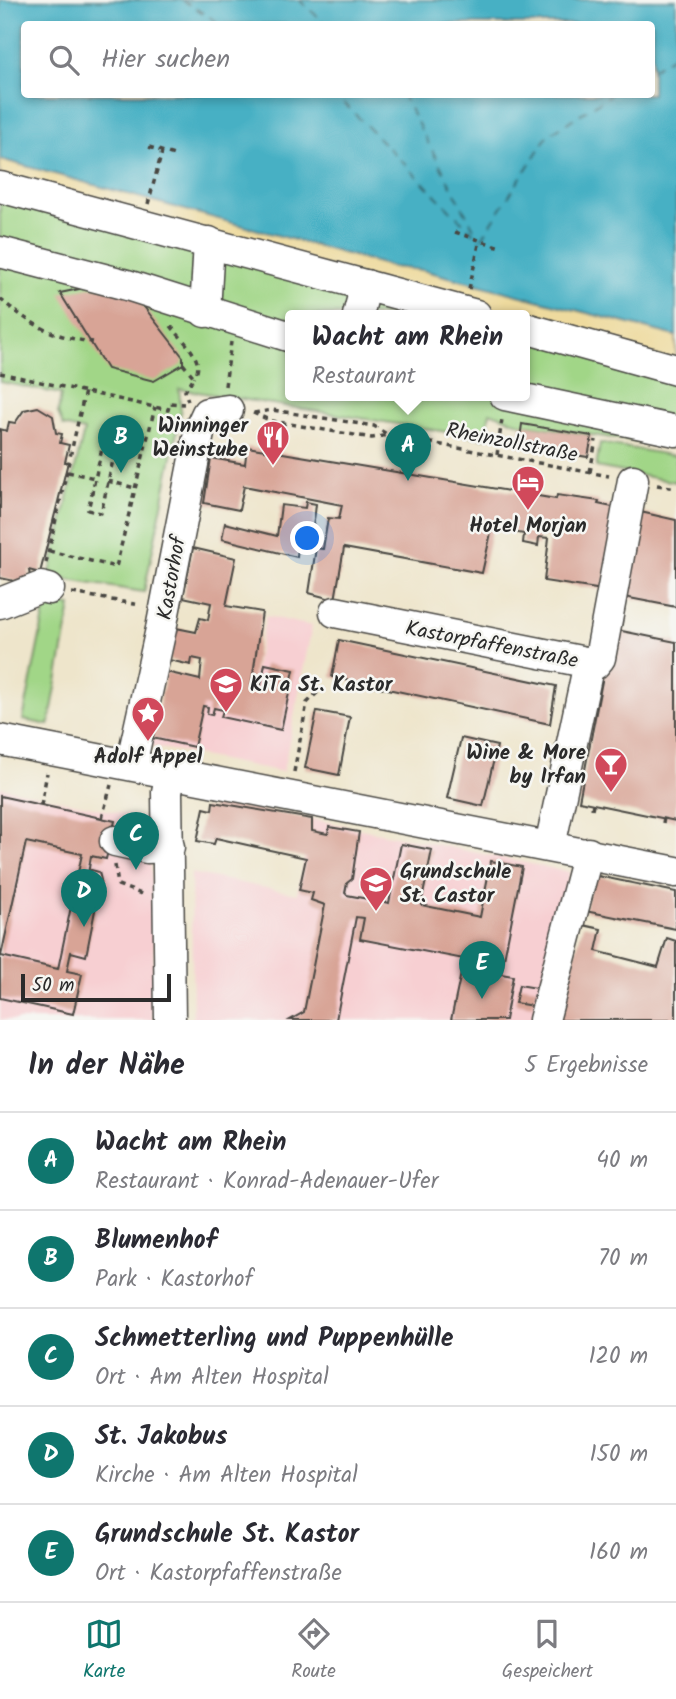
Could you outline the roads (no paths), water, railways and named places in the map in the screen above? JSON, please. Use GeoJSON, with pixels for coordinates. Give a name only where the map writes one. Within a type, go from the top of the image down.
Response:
{"type":"FeatureCollection","features":[{"type":"Feature","properties":{"kind":"street"},"geometry":{"type":"LineString","coordinates":[[0,187],[366,285],[472,304]]}},
{"type":"Feature","properties":{"kind":"street"},"geometry":{"type":"LineString","coordinates":[[205,312],[209,242]]}},
{"type":"Feature","properties":{"kind":"street"},"geometry":{"type":"LineString","coordinates":[[0,251],[150,292],[205,312],[285,335]]}},
{"type":"Feature","properties":{"kind":"street"},"geometry":{"type":"LineString","coordinates":[[359,310],[366,285]]}},
{"type":"Feature","properties":{"kind":"street"},"geometry":{"type":"LineString","coordinates":[[530,329],[676,370]]}},
{"type":"Feature","properties":{"kind":"street"},"geometry":{"type":"LineString","coordinates":[[505,403],[676,431]]}},
{"type":"Feature","properties":{"kind":"street","name":"Kastorhof"},"geometry":{"type":"LineString","coordinates":[[121,774],[165,609],[200,428],[207,413],[237,411]]}},
{"type":"Feature","properties":{"kind":"street"},"geometry":{"type":"LineString","coordinates":[[589,663],[595,664],[600,658],[633,480]]}},
{"type":"Feature","properties":{"kind":"street"},"geometry":{"type":"LineString","coordinates":[[0,603],[41,587],[49,589]]}},
{"type":"Feature","properties":{"kind":"street","name":"Kastorpfaffenstraße"},"geometry":{"type":"LineString","coordinates":[[335,612],[589,663],[550,846]]}},
{"type":"Feature","properties":{"kind":"street"},"geometry":{"type":"LineString","coordinates":[[0,740],[121,774],[171,772],[676,872]]}},
{"type":"Feature","properties":{"kind":"street"},"geometry":{"type":"LineString","coordinates":[[170,1020],[167,792],[171,772]]}},
{"type":"Feature","properties":{"kind":"street"},"geometry":{"type":"LineString","coordinates":[[110,838],[147,848],[169,847]]}},
{"type":"Feature","properties":{"kind":"street"},"geometry":{"type":"LineString","coordinates":[[544,1020],[588,853]]}},
{"type":"Feature","properties":{"kind":"water"},"geometry":{"type":"Polygon","coordinates":[[[0,0],[676,0],[676,336],[422,270],[393,267],[0,159],[0,0]]]}},
{"type":"Feature","properties":{"kind":"place","name":"Winninger Weinstube"},"geometry":{"type":"Point","coordinates":[273,467]}},
{"type":"Feature","properties":{"kind":"place","name":"Blumenhof"},"geometry":{"type":"Point","coordinates":[121,473]}},
{"type":"Feature","properties":{"kind":"place","name":"Wacht am Rhein"},"geometry":{"type":"Point","coordinates":[408,481]}},
{"type":"Feature","properties":{"kind":"place","name":"Hotel Morjan"},"geometry":{"type":"Point","coordinates":[528,512]}},
{"type":"Feature","properties":{"kind":"place","name":"KiTa St. Kastor"},"geometry":{"type":"Point","coordinates":[226,714]}},
{"type":"Feature","properties":{"kind":"place","name":"Adolf Appel"},"geometry":{"type":"Point","coordinates":[148,743]}},
{"type":"Feature","properties":{"kind":"place","name":"Wine & More by Irfan"},"geometry":{"type":"Point","coordinates":[611,794]}},
{"type":"Feature","properties":{"kind":"place","name":"Schmetterling und Puppenhülle"},"geometry":{"type":"Point","coordinates":[136,870]}},
{"type":"Feature","properties":{"kind":"place","name":"Grundschule St. Castor"},"geometry":{"type":"Point","coordinates":[376,913]}},
{"type":"Feature","properties":{"kind":"place","name":"St. Jakobus"},"geometry":{"type":"Point","coordinates":[84,927]}},
{"type":"Feature","properties":{"kind":"place","name":"Grundschule St. Kastor"},"geometry":{"type":"Point","coordinates":[482,999]}}]}
